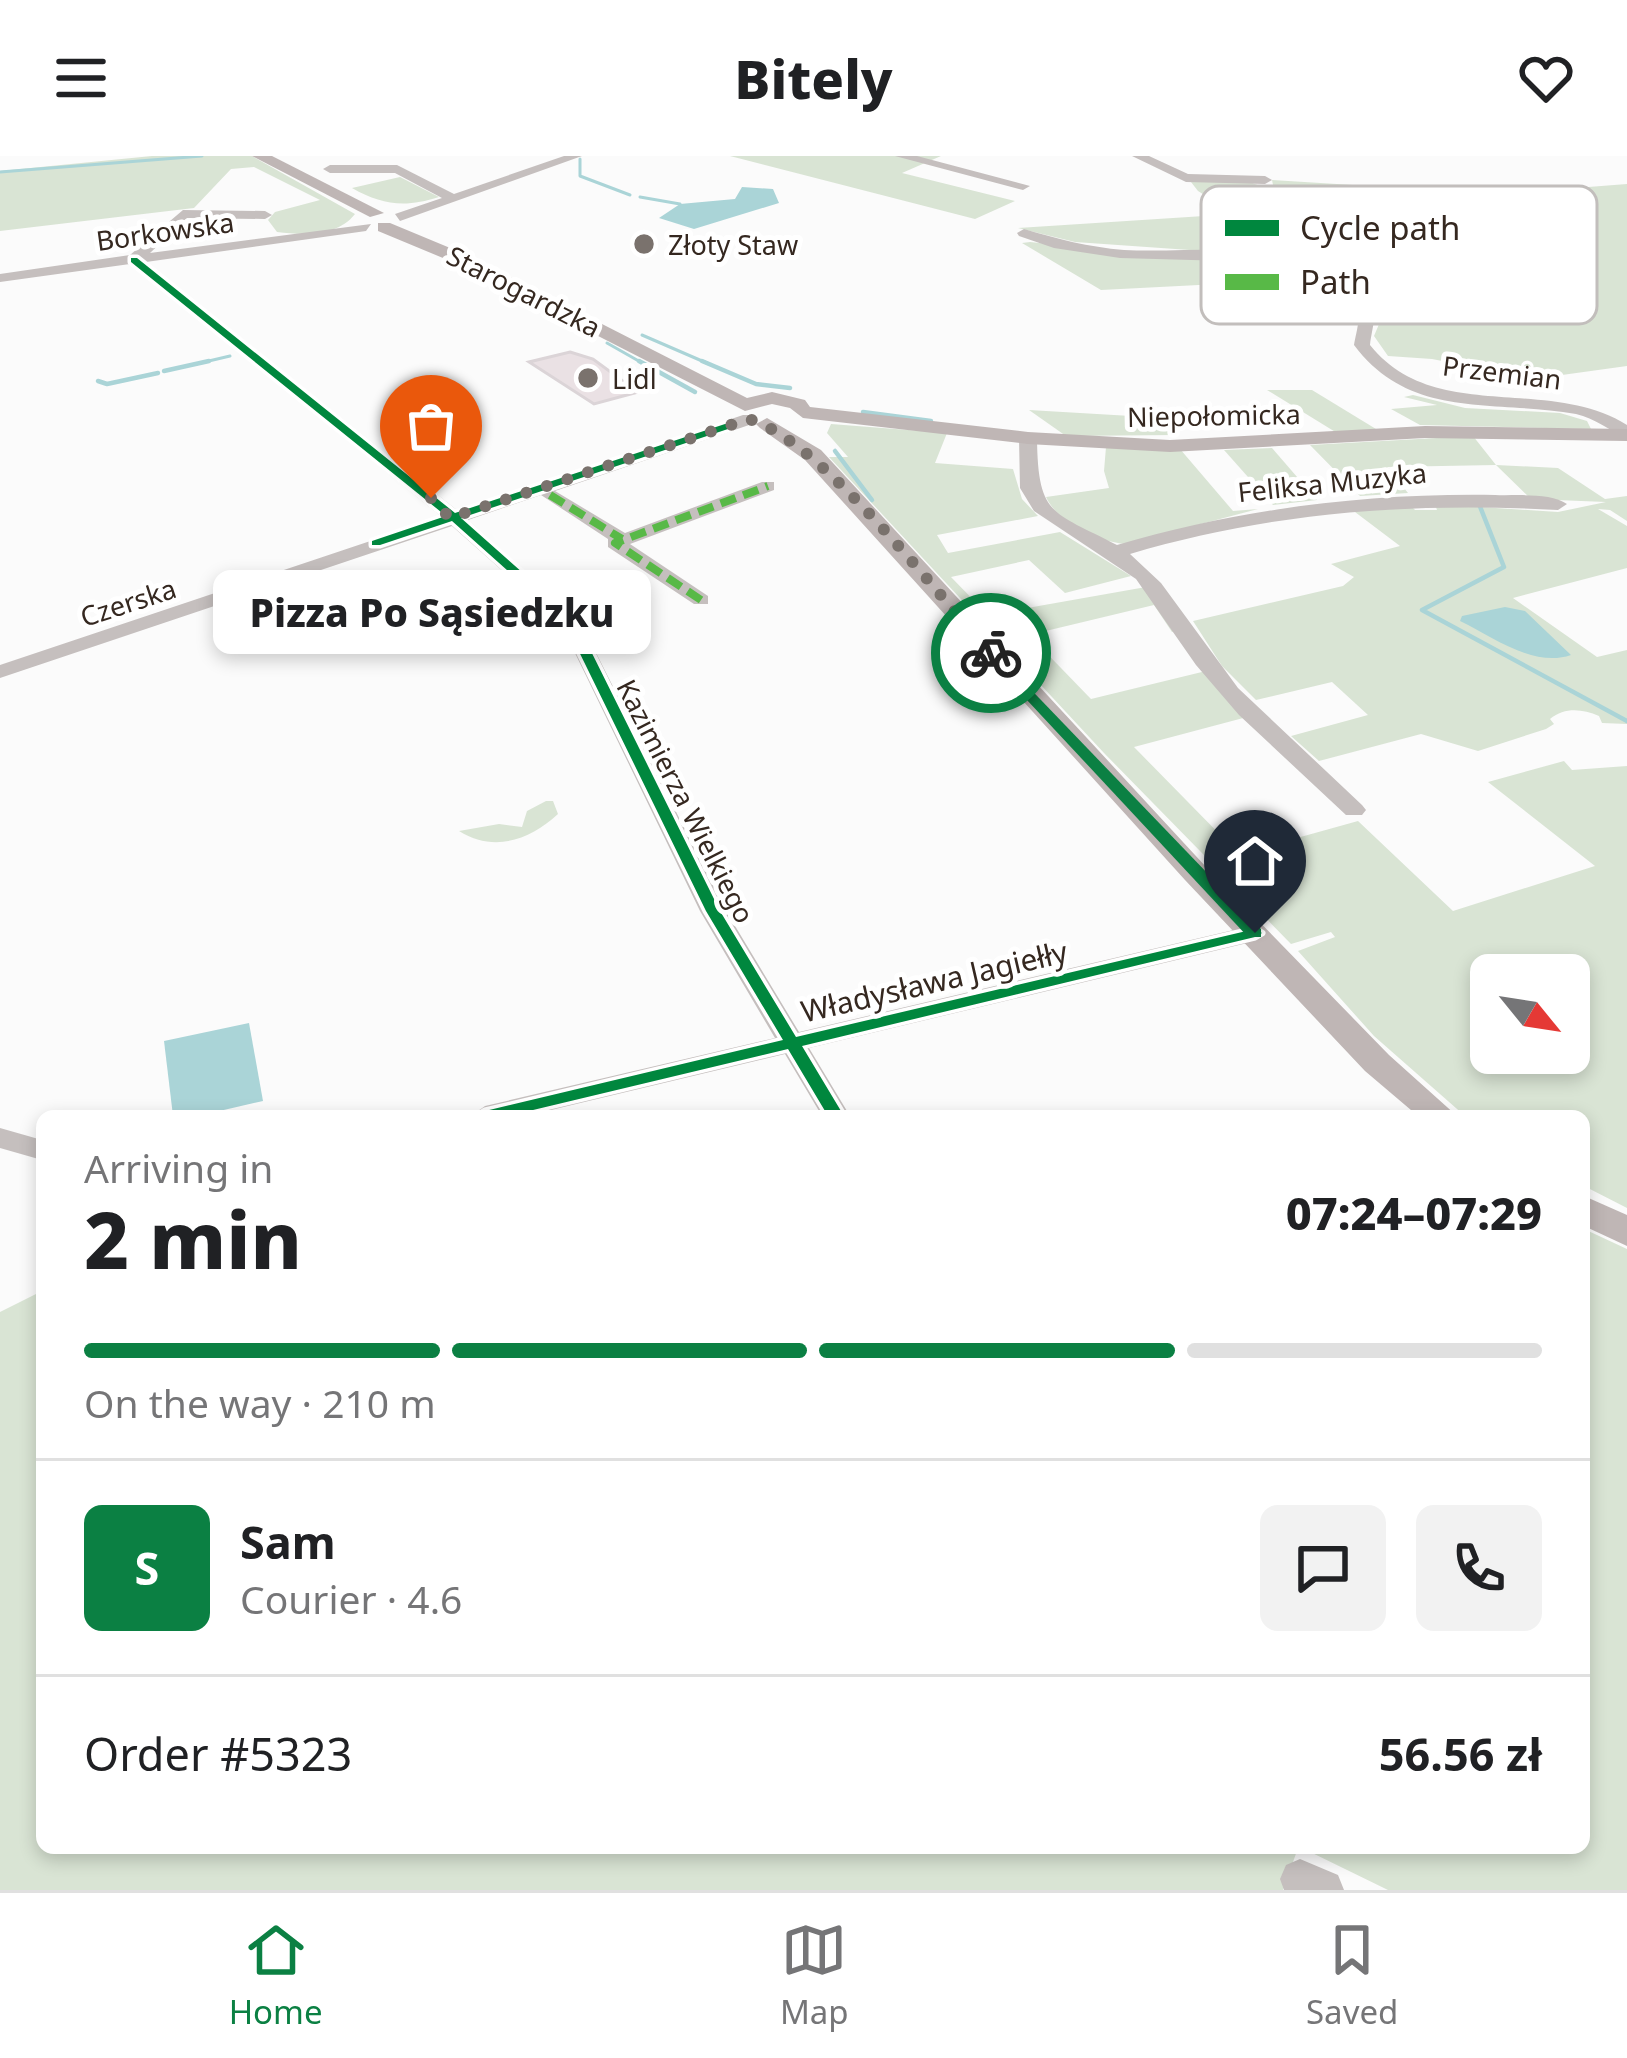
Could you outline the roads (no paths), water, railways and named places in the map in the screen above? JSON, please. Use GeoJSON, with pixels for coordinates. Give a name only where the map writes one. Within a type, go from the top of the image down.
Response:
{"type":"FeatureCollection","features":[{"type":"Feature","properties":{"kind":"main road","name":"Starogardzka"},"geometry":{"type":"LineString","coordinates":[[260,156],[769,413],[1377,1063],[1433,1110]]}},
{"type":"Feature","properties":{"kind":"main road","name":"Niepołomicka"},"geometry":{"type":"LineString","coordinates":[[769,413],[1028,438],[1226,446],[1425,433],[1627,433]]}},
{"type":"Feature","properties":{"kind":"main road"},"geometry":{"type":"LineString","coordinates":[[1590,1212],[1627,1232]]}},
{"type":"Feature","properties":{"kind":"street","name":"Borkowska"},"geometry":{"type":"LineString","coordinates":[[0,278],[337,231],[576,156]]}},
{"type":"Feature","properties":{"kind":"street"},"geometry":{"type":"LineString","coordinates":[[901,156],[1023,186]]}},
{"type":"Feature","properties":{"kind":"street"},"geometry":{"type":"LineString","coordinates":[[1138,156],[1186,178],[1265,180]]}},
{"type":"Feature","properties":{"kind":"street"},"geometry":{"type":"LineString","coordinates":[[1263,159],[1266,186]]}},
{"type":"Feature","properties":{"kind":"street"},"geometry":{"type":"LineString","coordinates":[[330,169],[397,169],[452,197]]}},
{"type":"Feature","properties":{"kind":"street"},"geometry":{"type":"LineString","coordinates":[[134,260],[183,214],[265,215]]}},
{"type":"Feature","properties":{"kind":"street","name":"Przemian"},"geometry":{"type":"LineString","coordinates":[[1024,233],[1094,248],[1201,257]]}},
{"type":"Feature","properties":{"kind":"street","name":"Kazimierza Wielkiego"},"geometry":{"type":"LineString","coordinates":[[134,260],[276,370],[569,619],[713,911],[832,1110]]}},
{"type":"Feature","properties":{"kind":"street","name":"Przemian"},"geometry":{"type":"LineString","coordinates":[[1365,324],[1362,345],[1375,362],[1399,378],[1462,400],[1582,410],[1627,433]]}},
{"type":"Feature","properties":{"kind":"street","name":"Czerska"},"geometry":{"type":"LineString","coordinates":[[0,672],[769,413]]}},
{"type":"Feature","properties":{"kind":"street"},"geometry":{"type":"LineString","coordinates":[[1028,438],[1033,494],[1073,532],[1115,552],[1155,588],[1213,673],[1284,749],[1354,810]]}},
{"type":"Feature","properties":{"kind":"street"},"geometry":{"type":"LineString","coordinates":[[690,597],[614,546],[622,539],[768,486]]}},
{"type":"Feature","properties":{"kind":"street","name":"Feliksa Muzyka"},"geometry":{"type":"LineString","coordinates":[[1115,552],[1232,519],[1292,510],[1456,497],[1558,504]]}},
{"type":"Feature","properties":{"kind":"street"},"geometry":{"type":"LineString","coordinates":[[550,498],[622,539]]}},
{"type":"Feature","properties":{"kind":"street","name":"Władysława Jagiełły"},"geometry":{"type":"LineString","coordinates":[[510,1110],[1255,933]]}},
{"type":"Feature","properties":{"kind":"street"},"geometry":{"type":"LineString","coordinates":[[0,1138],[36,1148]]}},
{"type":"Feature","properties":{"kind":"water"},"geometry":{"type":"Polygon","coordinates":[[[742,187],[773,189],[779,203],[694,229],[659,218],[680,204],[735,199],[742,187]]]}},
{"type":"Feature","properties":{"kind":"water"},"geometry":{"type":"Polygon","coordinates":[[[1505,607],[1525,611],[1571,655],[1528,654],[1460,621],[1462,616],[1505,607]]]}},
{"type":"Feature","properties":{"kind":"water"},"geometry":{"type":"Polygon","coordinates":[[[249,1023],[263,1101],[224,1110],[172,1110],[164,1041],[249,1023]]]}},
{"type":"Feature","properties":{"kind":"waterway"},"geometry":{"type":"LineString","coordinates":[[0,172],[202,156]]}},
{"type":"Feature","properties":{"kind":"waterway"},"geometry":{"type":"LineString","coordinates":[[580,159],[580,176],[630,195]]}},
{"type":"Feature","properties":{"kind":"waterway"},"geometry":{"type":"LineString","coordinates":[[640,197],[680,204]]}},
{"type":"Feature","properties":{"kind":"waterway"},"geometry":{"type":"LineString","coordinates":[[642,335],[706,363]]}},
{"type":"Feature","properties":{"kind":"waterway"},"geometry":{"type":"LineString","coordinates":[[607,343],[644,364]]}},
{"type":"Feature","properties":{"kind":"waterway"},"geometry":{"type":"LineString","coordinates":[[204,362],[230,356]]}},
{"type":"Feature","properties":{"kind":"waterway"},"geometry":{"type":"LineString","coordinates":[[204,362],[209,361]]}},
{"type":"Feature","properties":{"kind":"waterway"},"geometry":{"type":"LineString","coordinates":[[639,361],[695,392]]}},
{"type":"Feature","properties":{"kind":"waterway"},"geometry":{"type":"LineString","coordinates":[[702,361],[706,363]]}},
{"type":"Feature","properties":{"kind":"waterway"},"geometry":{"type":"LineString","coordinates":[[164,371],[204,362]]}},
{"type":"Feature","properties":{"kind":"waterway"},"geometry":{"type":"LineString","coordinates":[[196,364],[204,362]]}},
{"type":"Feature","properties":{"kind":"waterway"},"geometry":{"type":"LineString","coordinates":[[706,363],[756,384],[790,388]]}},
{"type":"Feature","properties":{"kind":"waterway"},"geometry":{"type":"LineString","coordinates":[[98,381],[107,384],[158,373]]}},
{"type":"Feature","properties":{"kind":"waterway"},"geometry":{"type":"LineString","coordinates":[[863,412],[931,421]]}},
{"type":"Feature","properties":{"kind":"waterway"},"geometry":{"type":"LineString","coordinates":[[835,451],[872,500]]}},
{"type":"Feature","properties":{"kind":"waterway"},"geometry":{"type":"LineString","coordinates":[[1479,504],[1504,567],[1422,610],[1627,721]]}},
{"type":"Feature","properties":{"kind":"place","name":"Złoty Staw"},"geometry":{"type":"Point","coordinates":[644,244]}},
{"type":"Feature","properties":{"kind":"place","name":"Lidl"},"geometry":{"type":"Point","coordinates":[588,378]}},
{"type":"Feature","properties":{"kind":"place","name":"Pizza Po Sąsiedzku"},"geometry":{"type":"Point","coordinates":[431,498]}}]}
